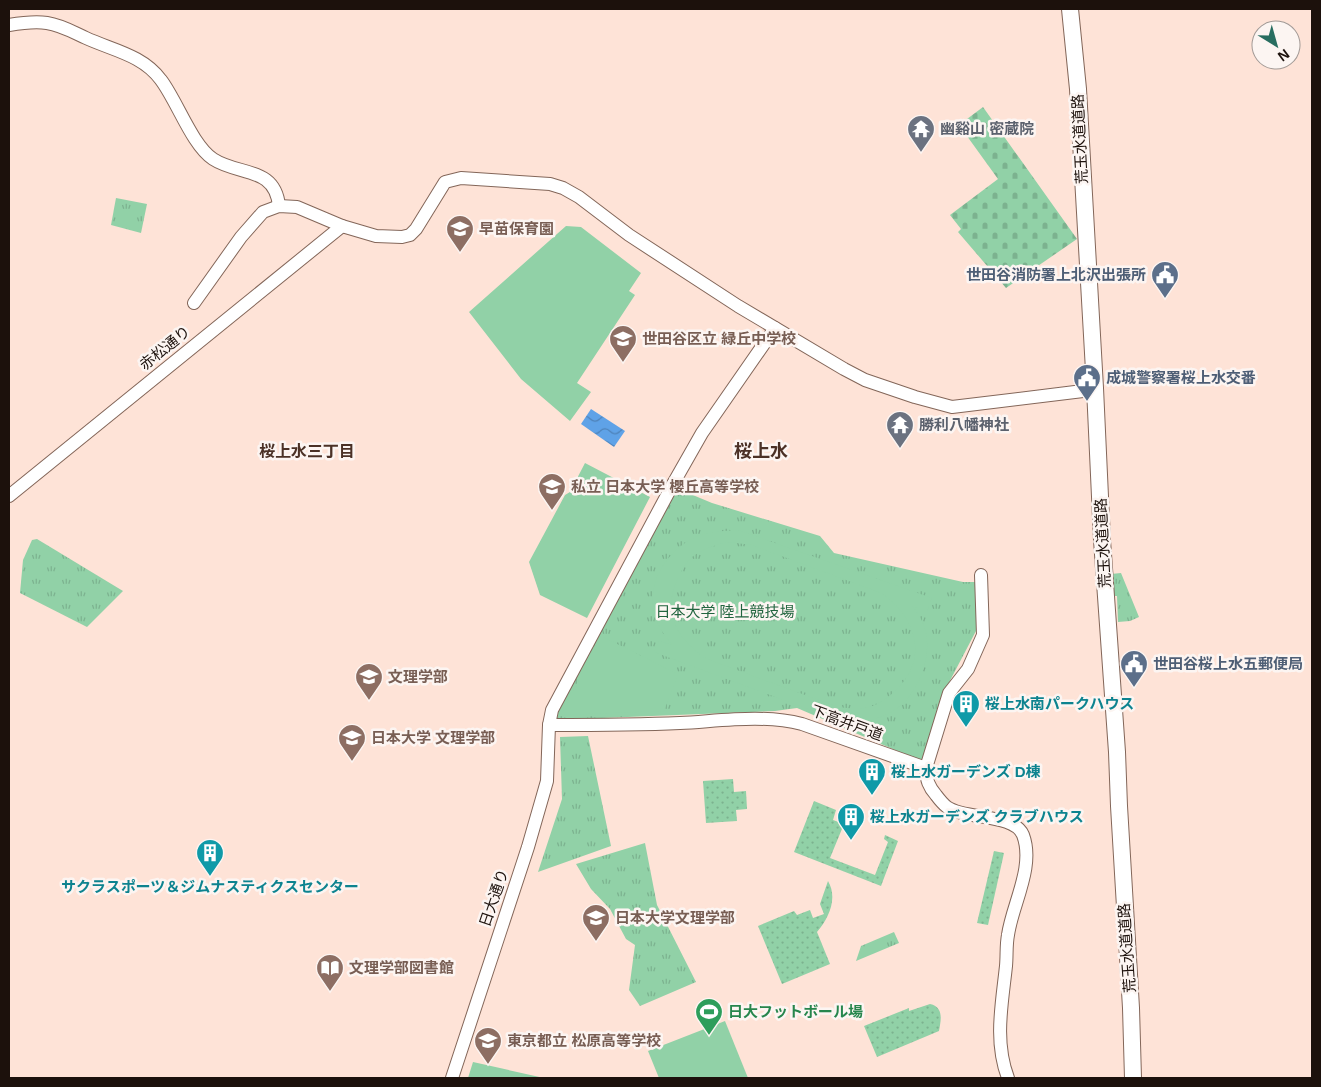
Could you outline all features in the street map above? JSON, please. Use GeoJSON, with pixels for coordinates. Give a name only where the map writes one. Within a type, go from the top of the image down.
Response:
{"type":"FeatureCollection","features":[{"type":"Feature","properties":{"kind":"main road","name":"荒玉水道道路"},"geometry":{"type":"LineString","coordinates":[[1070,9],[1078,89],[1102,540],[1118,752],[1118,806],[1133,1078]]}},
{"type":"Feature","properties":{"kind":"street"},"geometry":{"type":"LineString","coordinates":[[9,25],[30,22],[61,26],[143,62],[152,68],[162,81],[198,144],[212,159],[227,166],[260,176],[270,183],[278,193],[279,206]]}},
{"type":"Feature","properties":{"kind":"street"},"geometry":{"type":"LineString","coordinates":[[194,303],[241,237],[263,212],[279,206],[297,207],[342,226],[376,236],[402,237],[410,234],[420,223],[440,187],[448,180],[461,178],[550,184],[563,188],[579,198],[629,235],[690,276],[865,380],[952,407],[1095,388]]}},
{"type":"Feature","properties":{"kind":"street","name":"赤松通り"},"geometry":{"type":"LineString","coordinates":[[9,496],[342,226]]}},
{"type":"Feature","properties":{"kind":"street","name":"日大通り"},"geometry":{"type":"LineString","coordinates":[[452,1078],[528,847],[543,795],[547,780],[549,725],[552,710],[702,432],[775,328]]}},
{"type":"Feature","properties":{"kind":"street"},"geometry":{"type":"LineString","coordinates":[[981,575],[983,635],[968,669],[949,693],[926,768],[926,779],[929,786],[946,807],[959,812],[1015,825],[1023,835],[1026,852],[1021,892],[1008,935],[999,1024],[1002,1058],[1008,1078]]}},
{"type":"Feature","properties":{"kind":"street","name":"下高井戸道"},"geometry":{"type":"LineString","coordinates":[[549,725],[639,725],[785,720],[802,724],[926,768]]}},
{"type":"Feature","properties":{"kind":"green space"},"geometry":{"type":"Polygon","coordinates":[[[983,107],[1077,239],[1006,288],[958,232],[961,229],[950,215],[998,179],[959,125],[983,107]]]}},
{"type":"Feature","properties":{"kind":"green space"},"geometry":{"type":"Polygon","coordinates":[[[116,198],[147,204],[141,233],[111,225],[116,198]]]}},
{"type":"Feature","properties":{"kind":"green space"},"geometry":{"type":"Polygon","coordinates":[[[566,226],[581,227],[641,273],[629,291],[635,295],[577,383],[591,392],[570,421],[521,379],[469,312],[566,226]]]}},
{"type":"Feature","properties":{"kind":"green space"},"geometry":{"type":"Polygon","coordinates":[[[585,463],[650,497],[587,618],[540,595],[529,562],[565,495],[570,492],[585,463]]]}},
{"type":"Feature","properties":{"kind":"green space","name":"日本大学 陸上競技場"},"geometry":{"type":"Polygon","coordinates":[[[676,488],[712,503],[820,536],[834,553],[963,582],[977,582],[976,631],[943,694],[923,762],[797,708],[775,711],[553,720],[676,488]]]}},
{"type":"Feature","properties":{"kind":"green space"},"geometry":{"type":"Polygon","coordinates":[[[738,530],[932,598],[927,611],[912,606],[920,617],[925,631],[927,644],[926,658],[917,684],[901,706],[884,716],[871,720],[838,720],[654,652],[659,641],[672,645],[658,623],[653,603],[653,590],[662,567],[678,548],[700,535],[738,530]],[[728,542],[697,553],[685,564],[677,580],[671,604],[672,615],[676,625],[688,644],[707,659],[838,707],[865,708],[877,704],[892,694],[908,676],[915,650],[914,637],[909,625],[893,602],[881,593],[752,545],[728,542]]]}},
{"type":"Feature","properties":{"kind":"green space"},"geometry":{"type":"Polygon","coordinates":[[[37,539],[123,591],[87,627],[20,593],[23,560],[32,540],[37,539]]]}},
{"type":"Feature","properties":{"kind":"green space"},"geometry":{"type":"Polygon","coordinates":[[[1121,573],[1139,617],[1130,621],[1118,622],[1117,596],[1112,596],[1111,574],[1121,573]]]}},
{"type":"Feature","properties":{"kind":"green space"},"geometry":{"type":"Polygon","coordinates":[[[601,636],[678,674],[664,711],[561,715],[601,636]]]}},
{"type":"Feature","properties":{"kind":"green space"},"geometry":{"type":"Polygon","coordinates":[[[588,736],[611,846],[538,872],[562,799],[560,737],[588,736]]]}},
{"type":"Feature","properties":{"kind":"green space"},"geometry":{"type":"Polygon","coordinates":[[[733,779],[734,792],[746,791],[747,809],[736,810],[737,821],[706,823],[703,781],[733,779]]]}},
{"type":"Feature","properties":{"kind":"green space"},"geometry":{"type":"Polygon","coordinates":[[[814,801],[836,810],[833,820],[844,824],[830,858],[875,875],[888,842],[884,839],[885,835],[898,841],[881,886],[794,852],[814,801]]]}},
{"type":"Feature","properties":{"kind":"green space"},"geometry":{"type":"Polygon","coordinates":[[[645,843],[657,905],[696,982],[640,1006],[629,990],[635,945],[626,939],[610,909],[591,889],[576,864],[645,843]]]}},
{"type":"Feature","properties":{"kind":"green space"},"geometry":{"type":"Polygon","coordinates":[[[994,851],[1004,853],[988,925],[977,923],[994,851]]]}},
{"type":"Feature","properties":{"kind":"green space"},"geometry":{"type":"Polygon","coordinates":[[[828,881],[832,894],[831,908],[817,932],[830,964],[782,984],[758,926],[794,911],[797,915],[810,910],[813,918],[824,914],[820,904],[828,881]]]}},
{"type":"Feature","properties":{"kind":"green space"},"geometry":{"type":"Polygon","coordinates":[[[894,932],[899,943],[856,961],[861,946],[894,932]]]}},
{"type":"Feature","properties":{"kind":"green space"},"geometry":{"type":"Polygon","coordinates":[[[930,1004],[940,1011],[939,1031],[877,1057],[864,1026],[909,1008],[909,1011],[930,1004]]]}},
{"type":"Feature","properties":{"kind":"green space","name":"日大フットボール場"},"geometry":{"type":"Polygon","coordinates":[[[725,1021],[748,1078],[659,1078],[648,1051],[725,1021]]]}},
{"type":"Feature","properties":{"kind":"green space"},"geometry":{"type":"Polygon","coordinates":[[[473,1062],[544,1078],[468,1078],[473,1062]]]}},
{"type":"Feature","properties":{"kind":"water"},"geometry":{"type":"Polygon","coordinates":[[[591,409],[625,431],[614,447],[581,424],[591,409]]]}},
{"type":"Feature","properties":{"kind":"place","name":"幽谿山 密蔵院"},"geometry":{"type":"Point","coordinates":[921,153]}},
{"type":"Feature","properties":{"kind":"place","name":"早苗保育園"},"geometry":{"type":"Point","coordinates":[460,253]}},
{"type":"Feature","properties":{"kind":"place","name":"世田谷消防署上北沢出張所"},"geometry":{"type":"Point","coordinates":[1165,299]}},
{"type":"Feature","properties":{"kind":"place","name":"世田谷区立 緑丘中学校"},"geometry":{"type":"Point","coordinates":[623,363]}},
{"type":"Feature","properties":{"kind":"place","name":"成城警察署桜上水交番"},"geometry":{"type":"Point","coordinates":[1087,402]}},
{"type":"Feature","properties":{"kind":"place","name":"勝利八幡神社"},"geometry":{"type":"Point","coordinates":[900,449]}},
{"type":"Feature","properties":{"kind":"place","name":"私立 日本大学 櫻丘高等学校"},"geometry":{"type":"Point","coordinates":[552,511]}},
{"type":"Feature","properties":{"kind":"place","name":"世田谷桜上水五郵便局"},"geometry":{"type":"Point","coordinates":[1134,688]}},
{"type":"Feature","properties":{"kind":"place","name":"文理学部"},"geometry":{"type":"Point","coordinates":[369,701]}},
{"type":"Feature","properties":{"kind":"place","name":"桜上水南パークハウス"},"geometry":{"type":"Point","coordinates":[966,728]}},
{"type":"Feature","properties":{"kind":"place","name":"日本大学 文理学部"},"geometry":{"type":"Point","coordinates":[352,762]}},
{"type":"Feature","properties":{"kind":"place","name":"桜上水ガーデンズ D棟"},"geometry":{"type":"Point","coordinates":[872,796]}},
{"type":"Feature","properties":{"kind":"place","name":"桜上水ガーデンズ クラブハウス"},"geometry":{"type":"Point","coordinates":[851,841]}},
{"type":"Feature","properties":{"kind":"place","name":"サクラスポーツ＆ジムナスティクスセンター"},"geometry":{"type":"Point","coordinates":[210,877]}},
{"type":"Feature","properties":{"kind":"place","name":"日本大学文理学部"},"geometry":{"type":"Point","coordinates":[596,942]}},
{"type":"Feature","properties":{"kind":"place","name":"文理学部図書館"},"geometry":{"type":"Point","coordinates":[330,992]}},
{"type":"Feature","properties":{"kind":"place","name":"日大フットボール場"},"geometry":{"type":"Point","coordinates":[709,1036]}},
{"type":"Feature","properties":{"kind":"place","name":"東京都立 松原高等学校"},"geometry":{"type":"Point","coordinates":[488,1065]}},
{"type":"Feature","properties":{"kind":"district","name":"桜上水三丁目"},"geometry":{"type":"Point","coordinates":[307,451]}},
{"type":"Feature","properties":{"kind":"district","name":"桜上水"},"geometry":{"type":"Point","coordinates":[761,451]}}]}
